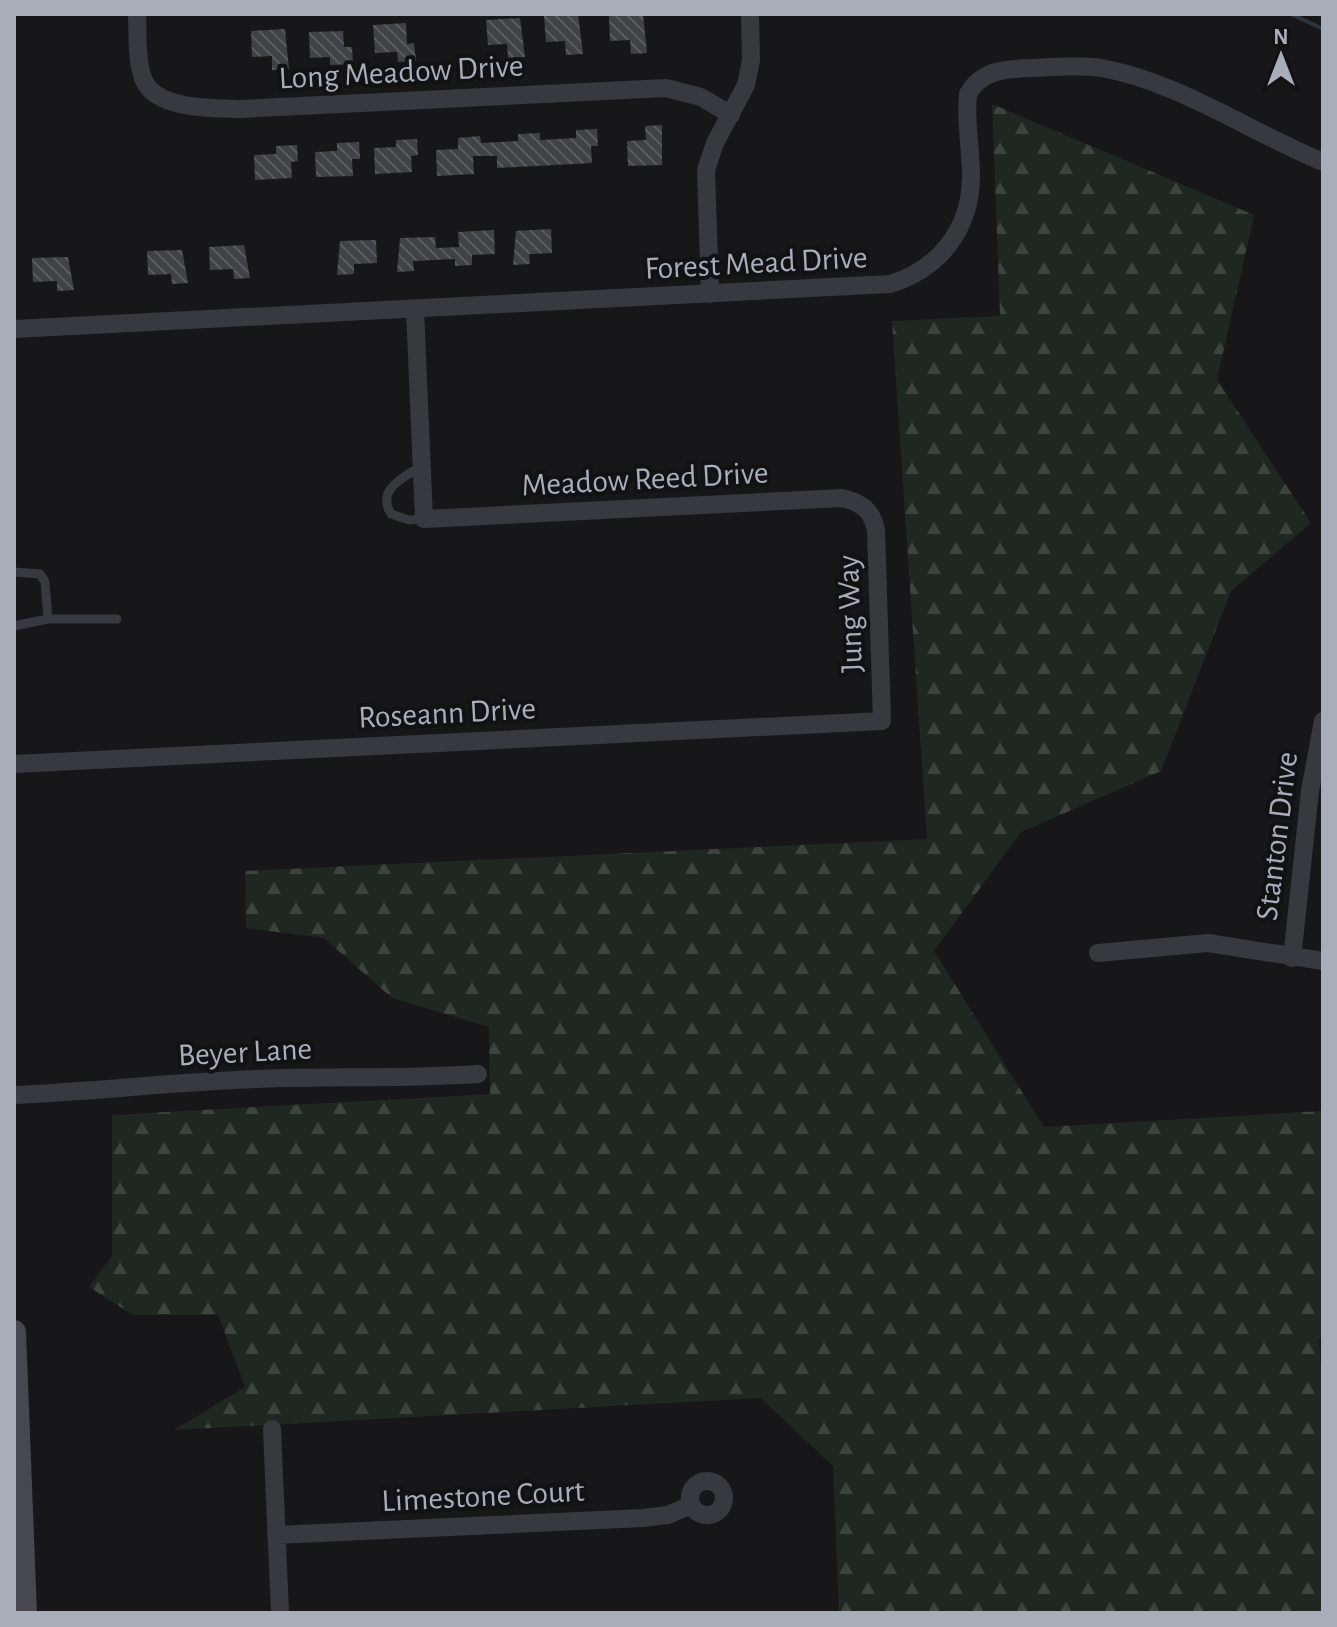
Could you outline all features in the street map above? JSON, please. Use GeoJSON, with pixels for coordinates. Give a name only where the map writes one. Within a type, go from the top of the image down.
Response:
{"type":"FeatureCollection","features":[{"type":"Feature","properties":{"kind":"main road"},"geometry":{"type":"LineString","coordinates":[[14,1332],[25,1613]]}},
{"type":"Feature","properties":{"kind":"street","name":"Long Meadow Drive"},"geometry":{"type":"LineString","coordinates":[[137,14],[142,77],[156,95],[180,103],[240,109],[652,87],[692,94],[731,115]]}},
{"type":"Feature","properties":{"kind":"street"},"geometry":{"type":"LineString","coordinates":[[710,294],[706,170],[711,152],[749,73],[750,14]]}},
{"type":"Feature","properties":{"kind":"street","name":"Forest Mead Drive"},"geometry":{"type":"LineString","coordinates":[[14,329],[870,287],[908,279],[934,262],[955,237],[967,207],[971,176],[968,94],[974,84],[994,71],[1077,67],[1119,72],[1196,103],[1323,162]]}},
{"type":"Feature","properties":{"kind":"street"},"geometry":{"type":"LineString","coordinates":[[415,309],[424,519]]}},
{"type":"Feature","properties":{"kind":"street","name":"Meadow Reed Drive"},"geometry":{"type":"LineString","coordinates":[[424,519],[842,498],[867,508]]}},
{"type":"Feature","properties":{"kind":"street","name":"Jung Way"},"geometry":{"type":"LineString","coordinates":[[867,508],[876,530],[882,721]]}},
{"type":"Feature","properties":{"kind":"street","name":"Roseann Drive"},"geometry":{"type":"LineString","coordinates":[[14,764],[882,721]]}},
{"type":"Feature","properties":{"kind":"street","name":"Stanton Drive"},"geometry":{"type":"LineString","coordinates":[[1292,958],[1310,791],[1323,721]]}},
{"type":"Feature","properties":{"kind":"street"},"geometry":{"type":"LineString","coordinates":[[1098,953],[1208,943],[1323,961]]}},
{"type":"Feature","properties":{"kind":"street","name":"Beyer Lane"},"geometry":{"type":"LineString","coordinates":[[14,1095],[191,1081],[375,1077],[435,1079],[478,1074]]}},
{"type":"Feature","properties":{"kind":"street"},"geometry":{"type":"LineString","coordinates":[[272,1429],[280,1613]]}},
{"type":"Feature","properties":{"kind":"street","name":"Limestone Court"},"geometry":{"type":"LineString","coordinates":[[276,1535],[643,1518],[668,1515],[691,1505]]}},
{"type":"Feature","properties":{"kind":"lane"},"geometry":{"type":"LineString","coordinates":[[422,466],[397,481],[386,497],[391,514],[409,520],[424,519]]}},
{"type":"Feature","properties":{"kind":"lane"},"geometry":{"type":"LineString","coordinates":[[14,572],[40,574],[45,582],[48,619]]}},
{"type":"Feature","properties":{"kind":"lane"},"geometry":{"type":"LineString","coordinates":[[14,626],[48,619],[117,619]]}},
{"type":"Feature","properties":{"kind":"green space"},"geometry":{"type":"Polygon","coordinates":[[[992,104],[1254,215],[1217,380],[1311,523],[1231,591],[1161,771],[1021,832],[934,951],[1044,1127],[1323,1111],[1323,1332],[1319,1340],[1323,1399],[1323,1613],[839,1613],[833,1466],[761,1398],[174,1430],[245,1387],[218,1315],[133,1315],[89,1287],[112,1256],[112,1115],[490,1094],[489,1027],[392,998],[324,938],[246,928],[245,871],[927,839],[892,321],[1000,316],[992,104]]]}},
{"type":"Feature","properties":{"kind":"building"},"geometry":{"type":"Polygon","coordinates":[[[578,14],[583,54],[566,55],[565,41],[546,42],[544,16],[578,14]]]}},
{"type":"Feature","properties":{"kind":"building"},"geometry":{"type":"Polygon","coordinates":[[[643,14],[647,53],[631,54],[630,40],[610,41],[609,16],[643,14]]]}},
{"type":"Feature","properties":{"kind":"building"},"geometry":{"type":"Polygon","coordinates":[[[520,18],[525,57],[508,58],[507,44],[488,45],[486,20],[520,18]]]}},
{"type":"Feature","properties":{"kind":"building"},"geometry":{"type":"Polygon","coordinates":[[[406,23],[407,44],[414,43],[416,61],[398,62],[397,52],[375,53],[373,25],[406,23]]]}},
{"type":"Feature","properties":{"kind":"building"},"geometry":{"type":"Polygon","coordinates":[[[285,29],[289,69],[272,70],[272,56],[252,57],[251,31],[285,29]]]}},
{"type":"Feature","properties":{"kind":"building"},"geometry":{"type":"Polygon","coordinates":[[[343,31],[344,47],[352,47],[353,64],[330,65],[330,57],[310,58],[309,32],[343,31]]]}},
{"type":"Feature","properties":{"kind":"building"},"geometry":{"type":"Polygon","coordinates":[[[662,125],[662,165],[628,166],[627,141],[646,140],[645,126],[662,125]]]}},
{"type":"Feature","properties":{"kind":"building"},"geometry":{"type":"Polygon","coordinates":[[[597,129],[598,146],[591,146],[592,163],[497,168],[497,156],[473,156],[474,174],[437,176],[436,150],[458,149],[458,138],[480,136],[481,143],[518,141],[518,134],[540,133],[540,140],[576,138],[576,130],[597,129]]]}},
{"type":"Feature","properties":{"kind":"building"},"geometry":{"type":"Polygon","coordinates":[[[417,139],[418,155],[411,156],[412,172],[375,174],[374,148],[396,147],[396,140],[417,139]]]}},
{"type":"Feature","properties":{"kind":"building"},"geometry":{"type":"Polygon","coordinates":[[[359,142],[360,159],[352,159],[353,176],[316,177],[315,152],[337,151],[337,143],[359,142]]]}},
{"type":"Feature","properties":{"kind":"building"},"geometry":{"type":"Polygon","coordinates":[[[297,145],[298,161],[291,162],[292,178],[255,180],[254,155],[276,154],[276,146],[297,145]]]}},
{"type":"Feature","properties":{"kind":"building"},"geometry":{"type":"Polygon","coordinates":[[[551,229],[552,253],[529,254],[530,264],[513,265],[516,231],[551,229]]]}},
{"type":"Feature","properties":{"kind":"building"},"geometry":{"type":"Polygon","coordinates":[[[494,230],[495,254],[472,255],[472,265],[455,266],[455,259],[413,261],[414,271],[397,272],[400,238],[435,237],[436,248],[459,247],[458,232],[494,230]]]}},
{"type":"Feature","properties":{"kind":"building"},"geometry":{"type":"Polygon","coordinates":[[[376,240],[377,263],[354,264],[354,274],[337,275],[340,241],[376,240]]]}},
{"type":"Feature","properties":{"kind":"building"},"geometry":{"type":"Polygon","coordinates":[[[244,245],[250,278],[234,279],[233,269],[210,270],[209,247],[244,245]]]}},
{"type":"Feature","properties":{"kind":"building"},"geometry":{"type":"Polygon","coordinates":[[[182,250],[188,283],[172,284],[171,274],[148,275],[147,251],[182,250]]]}},
{"type":"Feature","properties":{"kind":"building"},"geometry":{"type":"Polygon","coordinates":[[[68,257],[74,290],[57,291],[57,281],[33,282],[32,258],[68,257]]]}},
{"type":"Feature","properties":{"kind":"waterway"},"geometry":{"type":"LineString","coordinates":[[1291,14],[1323,29]]}}]}
